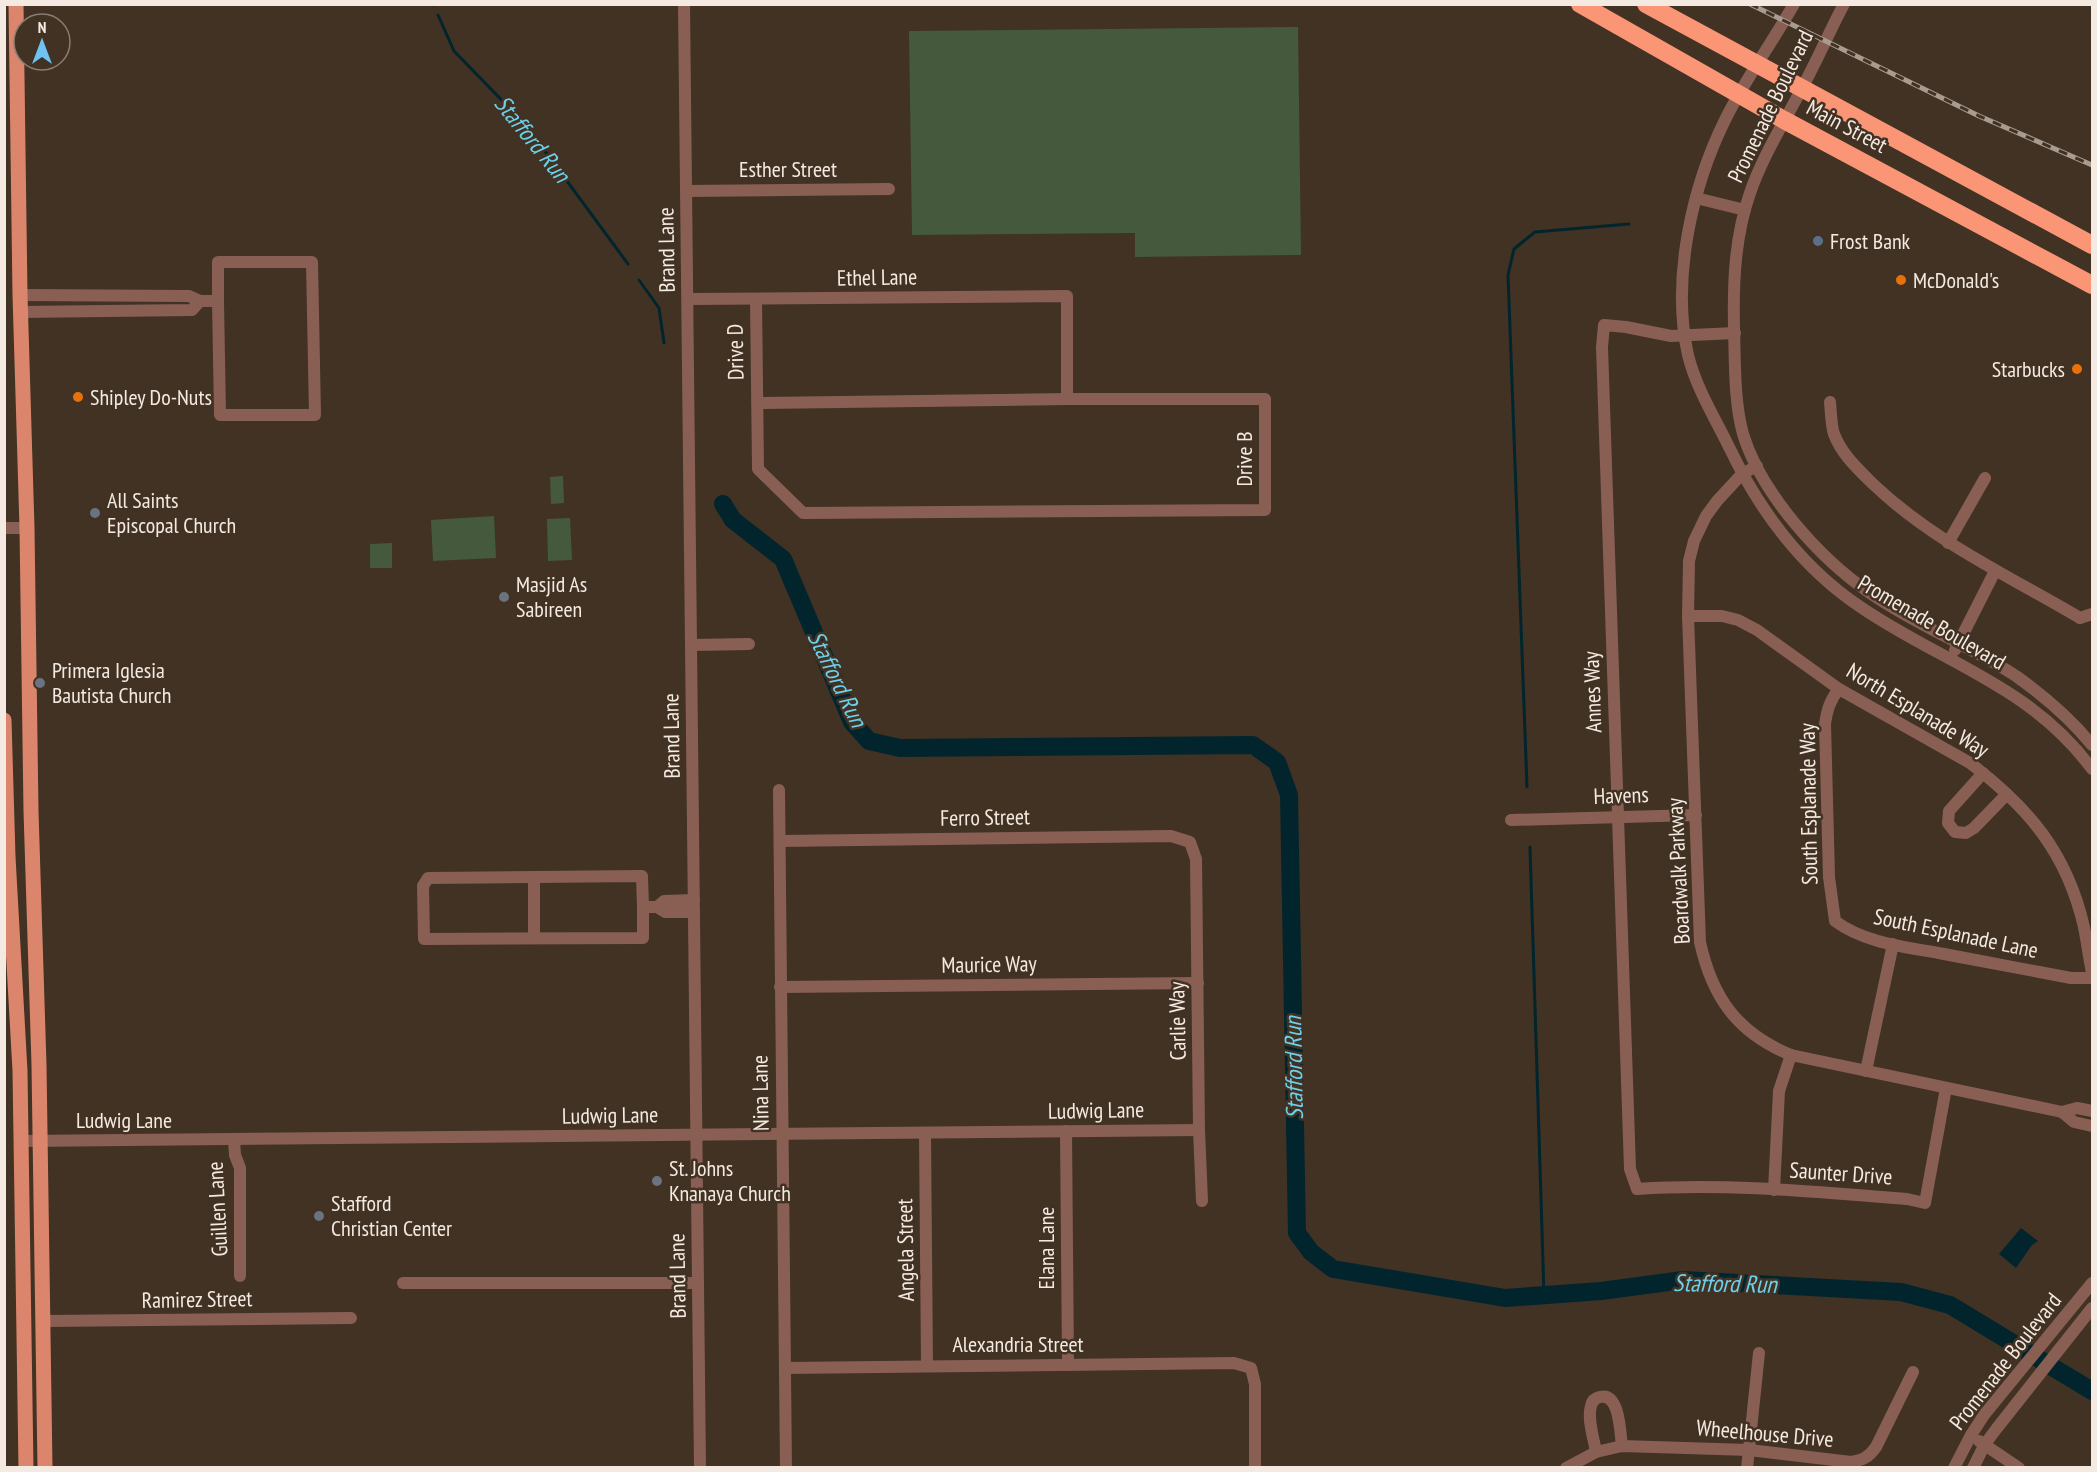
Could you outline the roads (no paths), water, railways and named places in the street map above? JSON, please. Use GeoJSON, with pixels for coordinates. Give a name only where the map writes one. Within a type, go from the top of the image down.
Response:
{"type":"FeatureCollection","features":[{"type":"Feature","properties":{"kind":"highway","name":"Main Street"},"geometry":{"type":"LineString","coordinates":[[1580,4],[1784,120],[2092,285]]}},
{"type":"Feature","properties":{"kind":"highway","name":"Main Street"},"geometry":{"type":"LineString","coordinates":[[1646,4],[2092,245]]}},
{"type":"Feature","properties":{"kind":"main road"},"geometry":{"type":"LineString","coordinates":[[16,4],[20,312],[39,1065],[45,1467]]}},
{"type":"Feature","properties":{"kind":"main road"},"geometry":{"type":"LineString","coordinates":[[4,720],[8,857],[18,1025],[26,1467]]}},
{"type":"Feature","properties":{"kind":"main road"},"geometry":{"type":"LineString","coordinates":[[26,1399],[44,1400]]}},
{"type":"Feature","properties":{"kind":"street","name":"Brand Lane"},"geometry":{"type":"LineString","coordinates":[[684,4],[700,1467]]}},
{"type":"Feature","properties":{"kind":"street","name":"Promenade Boulevard"},"geometry":{"type":"LineString","coordinates":[[1794,4],[1739,93],[1714,143],[1696,198],[1684,265],[1685,336],[1694,375],[1742,474],[1759,502],[1796,550],[1833,587],[1882,621],[1998,684],[2034,709],[2066,738],[2092,769]]}},
{"type":"Feature","properties":{"kind":"street","name":"Promenade Boulevard"},"geometry":{"type":"LineString","coordinates":[[1844,4],[1803,88],[1759,167],[1745,210],[1736,254],[1735,333],[1739,410],[1743,432],[1757,466],[1774,493],[1818,550],[1843,573],[1896,610],[2014,676],[2065,715],[2092,744]]}},
{"type":"Feature","properties":{"kind":"street","name":"Esther Street"},"geometry":{"type":"LineString","coordinates":[[686,191],[889,189]]}},
{"type":"Feature","properties":{"kind":"street"},"geometry":{"type":"LineString","coordinates":[[1696,198],[1745,210]]}},
{"type":"Feature","properties":{"kind":"street"},"geometry":{"type":"LineString","coordinates":[[218,262],[312,262],[315,415],[220,415],[218,301],[218,262]]}},
{"type":"Feature","properties":{"kind":"street"},"geometry":{"type":"LineString","coordinates":[[20,295],[189,296],[200,301],[218,301]]}},
{"type":"Feature","properties":{"kind":"street","name":"Ethel Lane"},"geometry":{"type":"LineString","coordinates":[[687,299],[1067,296],[1067,399]]}},
{"type":"Feature","properties":{"kind":"street","name":"Drive D"},"geometry":{"type":"LineString","coordinates":[[756,299],[757,404]]}},
{"type":"Feature","properties":{"kind":"street"},"geometry":{"type":"LineString","coordinates":[[20,312],[192,310],[200,301]]}},
{"type":"Feature","properties":{"kind":"street","name":"Annes Way"},"geometry":{"type":"LineString","coordinates":[[1637,1189],[1630,1169],[1602,347],[1604,325],[1685,336],[1735,333]]}},
{"type":"Feature","properties":{"kind":"street","name":"Drive B"},"geometry":{"type":"LineString","coordinates":[[1067,399],[1266,399],[1265,510],[803,513],[758,469],[757,404],[1067,399]]}},
{"type":"Feature","properties":{"kind":"street"},"geometry":{"type":"LineString","coordinates":[[1830,402],[1834,433],[1848,460],[1897,507],[1948,543],[2080,618],[2092,614]]}},
{"type":"Feature","properties":{"kind":"street","name":"Boardwalk Parkway"},"geometry":{"type":"LineString","coordinates":[[1757,466],[1742,474],[1706,516],[1689,561],[1688,616],[1700,942],[1706,968],[1715,991],[1730,1013],[1752,1034],[1773,1048],[1791,1055],[2062,1112],[2077,1108],[2092,1111]]}},
{"type":"Feature","properties":{"kind":"street"},"geometry":{"type":"LineString","coordinates":[[1948,543],[1985,478]]}},
{"type":"Feature","properties":{"kind":"street"},"geometry":{"type":"LineString","coordinates":[[4,528],[27,528]]}},
{"type":"Feature","properties":{"kind":"street"},"geometry":{"type":"LineString","coordinates":[[1951,658],[1995,571]]}},
{"type":"Feature","properties":{"kind":"street","name":"North Esplanade Way"},"geometry":{"type":"LineString","coordinates":[[1688,616],[1722,616],[1738,620],[1757,630],[1839,689],[1970,763],[1983,773],[2026,813],[2045,834],[2058,855],[2074,893],[2092,973]]}},
{"type":"Feature","properties":{"kind":"street"},"geometry":{"type":"LineString","coordinates":[[691,645],[749,644]]}},
{"type":"Feature","properties":{"kind":"street","name":"South Esplanade Way"},"geometry":{"type":"LineString","coordinates":[[1835,921],[1829,877],[1825,724],[1827,711],[1839,689]]}},
{"type":"Feature","properties":{"kind":"street"},"geometry":{"type":"LineString","coordinates":[[1983,773],[1949,811],[1948,823],[1955,832],[1966,833],[1974,828],[2006,795]]}},
{"type":"Feature","properties":{"kind":"street","name":"Nina Lane"},"geometry":{"type":"LineString","coordinates":[[779,790],[786,1467]]}},
{"type":"Feature","properties":{"kind":"street","name":"Havens"},"geometry":{"type":"LineString","coordinates":[[1511,820],[1696,814]]}},
{"type":"Feature","properties":{"kind":"street","name":"Ferro Street"},"geometry":{"type":"LineString","coordinates":[[780,841],[1171,836],[1190,842]]}},
{"type":"Feature","properties":{"kind":"street","name":"Carlie Way"},"geometry":{"type":"LineString","coordinates":[[1190,842],[1196,860],[1202,1201]]}},
{"type":"Feature","properties":{"kind":"street"},"geometry":{"type":"LineString","coordinates":[[642,876],[643,907],[643,938],[424,939],[423,886],[428,878],[642,876]]}},
{"type":"Feature","properties":{"kind":"street"},"geometry":{"type":"LineString","coordinates":[[534,877],[534,938]]}},
{"type":"Feature","properties":{"kind":"street"},"geometry":{"type":"LineString","coordinates":[[643,907],[657,907],[665,912],[694,906]]}},
{"type":"Feature","properties":{"kind":"street","name":"South Esplanade Lane"},"geometry":{"type":"LineString","coordinates":[[1835,921],[1845,929],[1893,944],[2071,978],[2092,978]]}},
{"type":"Feature","properties":{"kind":"street"},"geometry":{"type":"LineString","coordinates":[[1866,1071],[1893,944]]}},
{"type":"Feature","properties":{"kind":"street","name":"Maurice Way"},"geometry":{"type":"LineString","coordinates":[[780,987],[1198,983]]}},
{"type":"Feature","properties":{"kind":"street"},"geometry":{"type":"LineString","coordinates":[[1774,1190],[1779,1091],[1791,1055]]}},
{"type":"Feature","properties":{"kind":"street","name":"Saunter Drive"},"geometry":{"type":"LineString","coordinates":[[1637,1189],[1693,1186],[1907,1199],[1925,1203],[1946,1088]]}},
{"type":"Feature","properties":{"kind":"street","name":"Boardwalk Parkway"},"geometry":{"type":"LineString","coordinates":[[2062,1112],[2074,1122],[2092,1126]]}},
{"type":"Feature","properties":{"kind":"street","name":"Ludwig Lane"},"geometry":{"type":"LineString","coordinates":[[21,1141],[1199,1130]]}},
{"type":"Feature","properties":{"kind":"street","name":"Elana Lane"},"geometry":{"type":"LineString","coordinates":[[1066,1131],[1068,1365]]}},
{"type":"Feature","properties":{"kind":"street","name":"Angela Street"},"geometry":{"type":"LineString","coordinates":[[925,1133],[927,1366]]}},
{"type":"Feature","properties":{"kind":"street","name":"Guillen Lane"},"geometry":{"type":"LineString","coordinates":[[234,1140],[235,1155],[240,1168],[240,1276]]}},
{"type":"Feature","properties":{"kind":"street","name":"Promenade Boulevard"},"geometry":{"type":"LineString","coordinates":[[1954,1467],[1971,1435],[2092,1282]]}},
{"type":"Feature","properties":{"kind":"street"},"geometry":{"type":"LineString","coordinates":[[403,1283],[698,1283]]}},
{"type":"Feature","properties":{"kind":"street","name":"Promenade Boulevard"},"geometry":{"type":"LineString","coordinates":[[1973,1467],[1985,1444],[2092,1308]]}},
{"type":"Feature","properties":{"kind":"street","name":"Ramirez Street"},"geometry":{"type":"LineString","coordinates":[[43,1321],[351,1318]]}},
{"type":"Feature","properties":{"kind":"street"},"geometry":{"type":"LineString","coordinates":[[1747,1467],[1759,1353]]}},
{"type":"Feature","properties":{"kind":"street","name":"Alexandria Street"},"geometry":{"type":"LineString","coordinates":[[785,1368],[1234,1363],[1251,1368],[1255,1384],[1255,1467]]}},
{"type":"Feature","properties":{"kind":"street","name":"Wheelhouse Drive"},"geometry":{"type":"LineString","coordinates":[[1566,1467],[1596,1452],[1622,1446],[1749,1450],[1851,1462],[1862,1460],[1876,1447],[1913,1372]]}},
{"type":"Feature","properties":{"kind":"street"},"geometry":{"type":"LineString","coordinates":[[1596,1452],[1590,1415],[1591,1405],[1596,1398],[1603,1396],[1615,1403],[1622,1446]]}},
{"type":"Feature","properties":{"kind":"street"},"geometry":{"type":"LineString","coordinates":[[1971,1435],[2019,1467]]}},
{"type":"Feature","properties":{"kind":"water"},"geometry":{"type":"Polygon","coordinates":[[[2021,1228],[2038,1241],[2032,1245],[2016,1268],[1999,1254],[2021,1228]]]}},
{"type":"Feature","properties":{"kind":"waterway","name":"Stafford Run"},"geometry":{"type":"LineString","coordinates":[[438,15],[454,51],[525,124],[628,264]]}},
{"type":"Feature","properties":{"kind":"waterway"},"geometry":{"type":"LineString","coordinates":[[1527,787],[1508,275],[1514,249],[1535,232],[1629,224]]}},
{"type":"Feature","properties":{"kind":"waterway","name":"Stafford Run"},"geometry":{"type":"LineString","coordinates":[[639,280],[659,308],[664,343]]}},
{"type":"Feature","properties":{"kind":"waterway","name":"Stafford Run"},"geometry":{"type":"LineString","coordinates":[[723,504],[733,520],[783,559],[852,722],[869,741],[900,748],[1253,745],[1277,762],[1289,795],[1297,1233],[1311,1252],[1333,1269],[1505,1298],[1601,1291],[1683,1280],[1901,1292],[1950,1305],[2092,1391]]}},
{"type":"Feature","properties":{"kind":"waterway"},"geometry":{"type":"LineString","coordinates":[[1530,847],[1544,1295]]}},
{"type":"Feature","properties":{"kind":"railway"},"geometry":{"type":"LineString","coordinates":[[1750,4],[1979,116],[2092,165]]}},
{"type":"Feature","properties":{"kind":"place","name":"Frost Bank"},"geometry":{"type":"Point","coordinates":[1818,241]}},
{"type":"Feature","properties":{"kind":"place","name":"McDonald's"},"geometry":{"type":"Point","coordinates":[1901,280]}},
{"type":"Feature","properties":{"kind":"place","name":"Starbucks"},"geometry":{"type":"Point","coordinates":[2077,369]}},
{"type":"Feature","properties":{"kind":"place","name":"Shipley Do-Nuts"},"geometry":{"type":"Point","coordinates":[78,397]}},
{"type":"Feature","properties":{"kind":"place","name":"All Saints Episcopal Church"},"geometry":{"type":"Point","coordinates":[95,513]}},
{"type":"Feature","properties":{"kind":"place","name":"Masjid As Sabireen"},"geometry":{"type":"Point","coordinates":[504,597]}},
{"type":"Feature","properties":{"kind":"place","name":"Primera Iglesia Bautista Church"},"geometry":{"type":"Point","coordinates":[40,683]}},
{"type":"Feature","properties":{"kind":"place","name":"St. Johns Knanaya Church"},"geometry":{"type":"Point","coordinates":[657,1181]}},
{"type":"Feature","properties":{"kind":"place","name":"Stafford Christian Center"},"geometry":{"type":"Point","coordinates":[319,1216]}}]}
